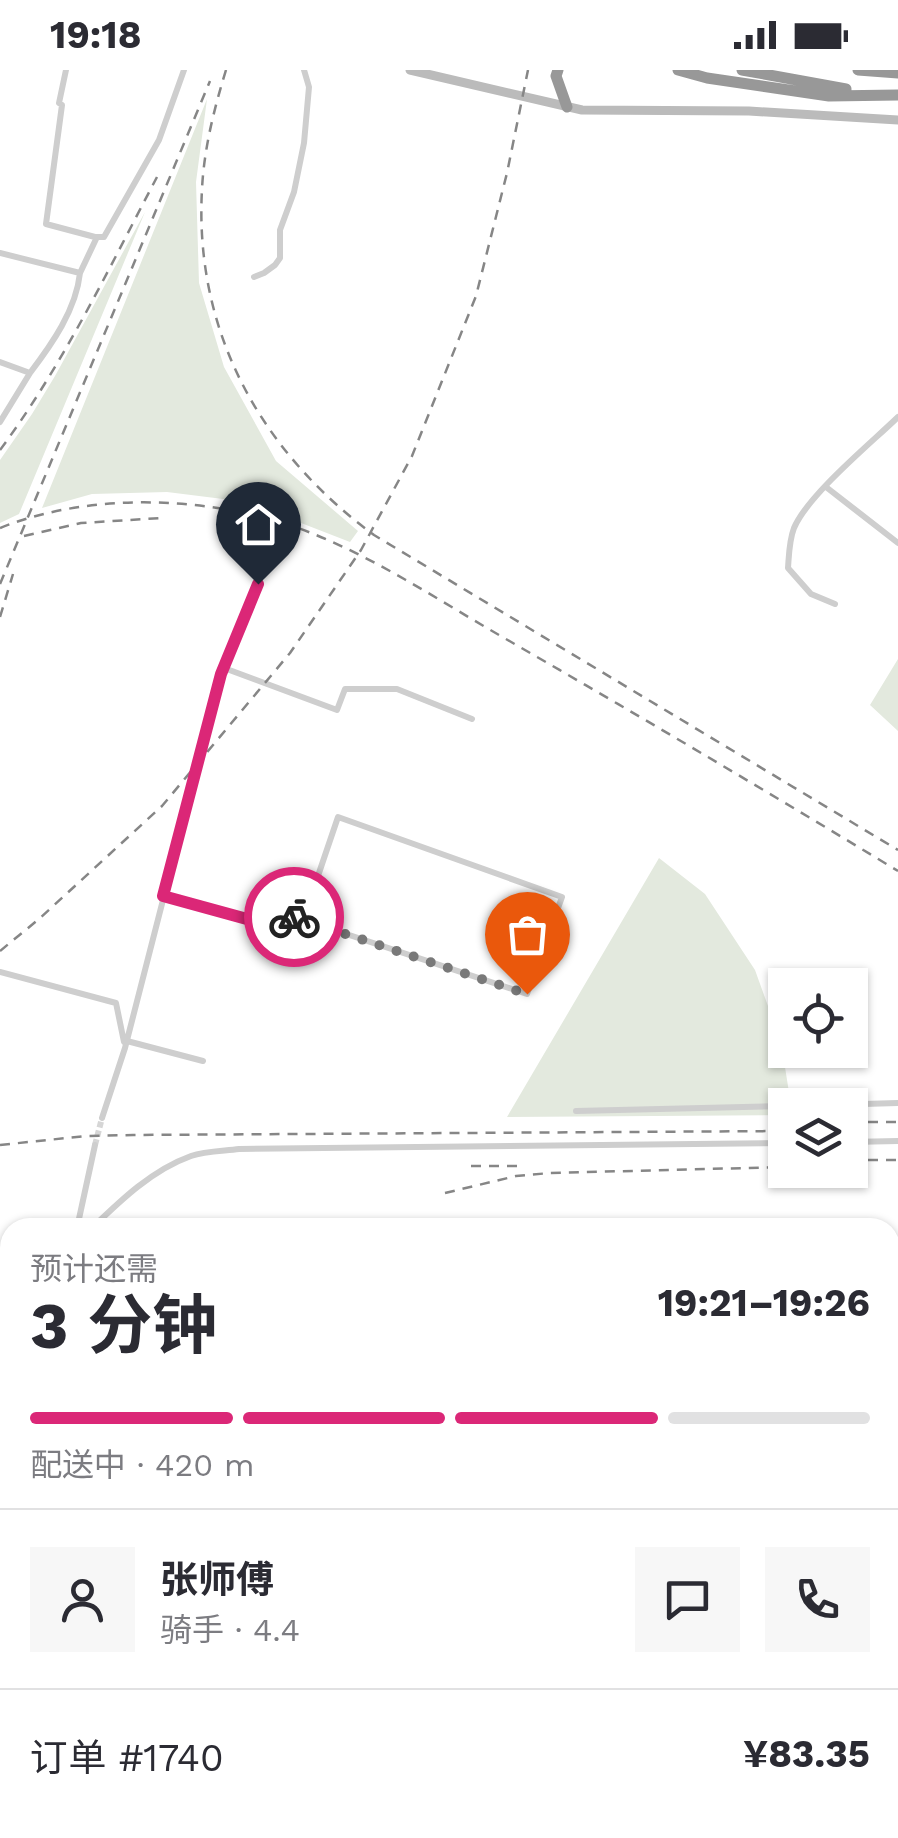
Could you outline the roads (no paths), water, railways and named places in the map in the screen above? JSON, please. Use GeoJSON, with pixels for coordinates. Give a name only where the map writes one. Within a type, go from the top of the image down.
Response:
{"type":"FeatureCollection","features":[{"type":"Feature","properties":{"kind":"highway"},"geometry":{"type":"LineString","coordinates":[[558,70],[556,76],[567,107]]}},
{"type":"Feature","properties":{"kind":"highway"},"geometry":{"type":"LineString","coordinates":[[678,70],[829,96],[898,94]]}},
{"type":"Feature","properties":{"kind":"highway"},"geometry":{"type":"LineString","coordinates":[[742,70],[832,88],[898,94]]}},
{"type":"Feature","properties":{"kind":"highway"},"geometry":{"type":"LineString","coordinates":[[858,70],[898,73]]}},
{"type":"Feature","properties":{"kind":"street"},"geometry":{"type":"LineString","coordinates":[[66,70],[46,224],[97,237],[104,237],[159,140],[184,70]]}},
{"type":"Feature","properties":{"kind":"street"},"geometry":{"type":"LineString","coordinates":[[254,276],[264,273],[280,258],[280,230],[294,192],[304,143],[309,86],[304,70]]}},
{"type":"Feature","properties":{"kind":"street"},"geometry":{"type":"LineString","coordinates":[[410,70],[582,110],[748,110],[898,120]]}},
{"type":"Feature","properties":{"kind":"street"},"geometry":{"type":"LineString","coordinates":[[0,422],[52,343],[97,237]]}},
{"type":"Feature","properties":{"kind":"street"},"geometry":{"type":"LineString","coordinates":[[0,253],[80,273]]}},
{"type":"Feature","properties":{"kind":"street"},"geometry":{"type":"LineString","coordinates":[[0,362],[30,373]]}},
{"type":"Feature","properties":{"kind":"street"},"geometry":{"type":"LineString","coordinates":[[835,604],[811,594],[788,568],[794,528],[806,506],[898,417]]}},
{"type":"Feature","properties":{"kind":"street"},"geometry":{"type":"LineString","coordinates":[[826,488],[898,543]]}},
{"type":"Feature","properties":{"kind":"street"},"geometry":{"type":"LineString","coordinates":[[102,1118],[126,1045],[224,668],[258,584]]}},
{"type":"Feature","properties":{"kind":"street"},"geometry":{"type":"LineString","coordinates":[[224,668],[337,710],[346,689],[397,689],[472,719]]}},
{"type":"Feature","properties":{"kind":"street"},"geometry":{"type":"LineString","coordinates":[[163,896],[272,926],[286,914],[303,920],[527,994],[562,897],[338,817],[303,920]]}},
{"type":"Feature","properties":{"kind":"street"},"geometry":{"type":"LineString","coordinates":[[0,972],[116,1003],[126,1045]]}},
{"type":"Feature","properties":{"kind":"street"},"geometry":{"type":"LineString","coordinates":[[126,1045],[203,1061]]}},
{"type":"Feature","properties":{"kind":"street"},"geometry":{"type":"LineString","coordinates":[[868,1104],[898,1103]]}},
{"type":"Feature","properties":{"kind":"street"},"geometry":{"type":"LineString","coordinates":[[576,1111],[768,1106]]}},
{"type":"Feature","properties":{"kind":"street"},"geometry":{"type":"LineString","coordinates":[[868,1142],[898,1141]]}},
{"type":"Feature","properties":{"kind":"street"},"geometry":{"type":"LineString","coordinates":[[103,1218],[163,1170],[194,1155],[239,1149],[768,1143]]}},
{"type":"Feature","properties":{"kind":"street"},"geometry":{"type":"LineString","coordinates":[[79,1218],[95,1145]]}},
{"type":"Feature","properties":{"kind":"tunnel"},"geometry":{"type":"LineString","coordinates":[[95,1145],[102,1118]]}},
{"type":"Feature","properties":{"kind":"railway"},"geometry":{"type":"LineString","coordinates":[[226,70],[210,129],[202,189],[202,242],[210,292],[223,339],[243,384],[268,427],[298,466],[374,535],[898,850]]}},
{"type":"Feature","properties":{"kind":"railway"},"geometry":{"type":"LineString","coordinates":[[0,951],[162,806],[290,653],[361,550],[412,456],[476,296],[528,70]]}},
{"type":"Feature","properties":{"kind":"railway"},"geometry":{"type":"LineString","coordinates":[[0,584],[210,81]]}},
{"type":"Feature","properties":{"kind":"railway"},"geometry":{"type":"LineString","coordinates":[[0,450],[64,351],[157,177]]}},
{"type":"Feature","properties":{"kind":"railway"},"geometry":{"type":"LineString","coordinates":[[0,528],[67,509],[138,502],[244,513],[306,531],[418,587],[898,871]]}},
{"type":"Feature","properties":{"kind":"railway"},"geometry":{"type":"LineString","coordinates":[[24,536],[81,523],[162,518]]}},
{"type":"Feature","properties":{"kind":"railway"},"geometry":{"type":"LineString","coordinates":[[0,617],[13,574]]}},
{"type":"Feature","properties":{"kind":"railway"},"geometry":{"type":"LineString","coordinates":[[868,1122],[898,1122]]}},
{"type":"Feature","properties":{"kind":"railway"},"geometry":{"type":"LineString","coordinates":[[0,1145],[133,1135],[768,1131]]}},
{"type":"Feature","properties":{"kind":"railway"},"geometry":{"type":"LineString","coordinates":[[868,1160],[898,1160]]}},
{"type":"Feature","properties":{"kind":"railway"},"geometry":{"type":"LineString","coordinates":[[471,1166],[521,1166]]}},
{"type":"Feature","properties":{"kind":"railway"},"geometry":{"type":"LineString","coordinates":[[445,1193],[516,1176],[550,1173],[768,1167]]}}]}
